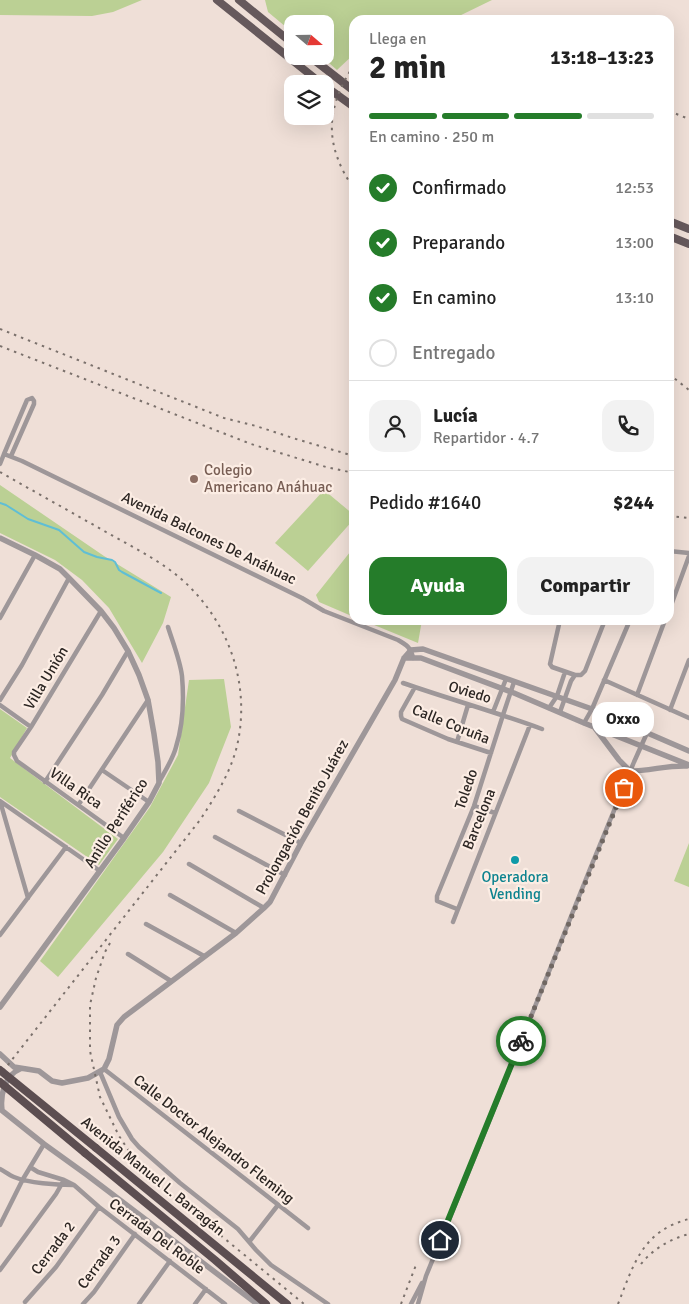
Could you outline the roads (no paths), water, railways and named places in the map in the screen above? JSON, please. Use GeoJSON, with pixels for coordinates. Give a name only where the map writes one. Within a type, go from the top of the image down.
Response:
{"type":"FeatureCollection","features":[{"type":"Feature","properties":{"kind":"highway","name":"Avenida Manuel L. Barragán"},"geometry":{"type":"LineString","coordinates":[[0,1070],[287,1304]]}},
{"type":"Feature","properties":{"kind":"highway","name":"Avenida Manuel L. Barragán"},"geometry":{"type":"LineString","coordinates":[[0,1084],[19,1097],[266,1304]]}},
{"type":"Feature","properties":{"kind":"main road"},"geometry":{"type":"LineString","coordinates":[[217,0],[311,75]]}},
{"type":"Feature","properties":{"kind":"main road"},"geometry":{"type":"LineString","coordinates":[[239,0],[284,37]]}},
{"type":"Feature","properties":{"kind":"main road"},"geometry":{"type":"LineString","coordinates":[[321,65],[349,87]]}},
{"type":"Feature","properties":{"kind":"main road"},"geometry":{"type":"LineString","coordinates":[[334,92],[349,103]]}},
{"type":"Feature","properties":{"kind":"main road"},"geometry":{"type":"LineString","coordinates":[[674,223],[689,229]]}},
{"type":"Feature","properties":{"kind":"main road"},"geometry":{"type":"LineString","coordinates":[[674,238],[689,244]]}},
{"type":"Feature","properties":{"kind":"street"},"geometry":{"type":"LineString","coordinates":[[0,464],[27,400],[32,398],[34,404],[11,456]]}},
{"type":"Feature","properties":{"kind":"street"},"geometry":{"type":"LineString","coordinates":[[17,422],[24,426]]}},
{"type":"Feature","properties":{"kind":"street"},"geometry":{"type":"LineString","coordinates":[[8,442],[16,445]]}},
{"type":"Feature","properties":{"kind":"street","name":"Avenida Balcones De Anáhuac"},"geometry":{"type":"LineString","coordinates":[[4,454],[297,595],[324,611],[349,621]]}},
{"type":"Feature","properties":{"kind":"street","name":"Anillo Periférico"},"geometry":{"type":"LineString","coordinates":[[0,538],[60,569],[101,611],[114,628],[128,651],[148,700],[159,783],[149,802],[124,838],[0,1007]]}},
{"type":"Feature","properties":{"kind":"street"},"geometry":{"type":"LineString","coordinates":[[674,552],[689,555],[674,597]]}},
{"type":"Feature","properties":{"kind":"street"},"geometry":{"type":"LineString","coordinates":[[0,618],[35,555]]}},
{"type":"Feature","properties":{"kind":"street"},"geometry":{"type":"LineString","coordinates":[[0,700],[22,665],[69,578]]}},
{"type":"Feature","properties":{"kind":"street","name":"Villa Unión"},"geometry":{"type":"LineString","coordinates":[[14,757],[14,752],[101,611]]}},
{"type":"Feature","properties":{"kind":"street","name":"Avenida Balcones De Anáhuac"},"geometry":{"type":"LineString","coordinates":[[360,625],[398,640],[406,644],[411,650],[423,649],[565,699],[689,750]]}},
{"type":"Feature","properties":{"kind":"street"},"geometry":{"type":"LineString","coordinates":[[559,625],[550,662],[552,667],[575,675],[581,675],[585,671],[604,625]]}},
{"type":"Feature","properties":{"kind":"street"},"geometry":{"type":"LineString","coordinates":[[584,723],[592,709],[628,625]]}},
{"type":"Feature","properties":{"kind":"street"},"geometry":{"type":"LineString","coordinates":[[637,696],[663,625]]}},
{"type":"Feature","properties":{"kind":"street"},"geometry":{"type":"LineString","coordinates":[[159,783],[176,749],[182,717],[182,675],[168,627]]}},
{"type":"Feature","properties":{"kind":"street"},"geometry":{"type":"LineString","coordinates":[[411,650],[413,658]]}},
{"type":"Feature","properties":{"kind":"street","name":"Prolongación Benito Juárez"},"geometry":{"type":"LineString","coordinates":[[102,1070],[109,1059],[120,1020],[236,933],[270,902],[301,843],[394,680],[404,658],[411,650]]}},
{"type":"Feature","properties":{"kind":"street"},"geometry":{"type":"LineString","coordinates":[[45,782],[102,696],[128,651]]}},
{"type":"Feature","properties":{"kind":"street"},"geometry":{"type":"LineString","coordinates":[[404,658],[421,658],[512,692],[689,766]]}},
{"type":"Feature","properties":{"kind":"street"},"geometry":{"type":"LineString","coordinates":[[670,710],[689,660]]}},
{"type":"Feature","properties":{"kind":"street"},"geometry":{"type":"LineString","coordinates":[[549,708],[556,696],[565,672]]}},
{"type":"Feature","properties":{"kind":"street"},"geometry":{"type":"LineString","coordinates":[[560,712],[575,675]]}},
{"type":"Feature","properties":{"kind":"street"},"geometry":{"type":"LineString","coordinates":[[493,712],[504,678]]}},
{"type":"Feature","properties":{"kind":"street"},"geometry":{"type":"LineString","coordinates":[[604,680],[689,718]]}},
{"type":"Feature","properties":{"kind":"street","name":"Oviedo"},"geometry":{"type":"LineString","coordinates":[[403,683],[542,729]]}},
{"type":"Feature","properties":{"kind":"street"},"geometry":{"type":"LineString","coordinates":[[512,692],[516,683]]}},
{"type":"Feature","properties":{"kind":"street","name":"Calle Coruña"},"geometry":{"type":"LineString","coordinates":[[415,687],[401,712],[401,718],[456,742],[491,754]]}},
{"type":"Feature","properties":{"kind":"street","name":"Toledo"},"geometry":{"type":"LineString","coordinates":[[457,910],[438,902],[436,900],[437,896],[474,806],[512,692]]}},
{"type":"Feature","properties":{"kind":"street"},"geometry":{"type":"LineString","coordinates":[[79,804],[148,700]]}},
{"type":"Feature","properties":{"kind":"street"},"geometry":{"type":"LineString","coordinates":[[0,705],[31,726]]}},
{"type":"Feature","properties":{"kind":"street"},"geometry":{"type":"LineString","coordinates":[[456,742],[468,705]]}},
{"type":"Feature","properties":{"kind":"street","name":"Barcelona"},"geometry":{"type":"LineString","coordinates":[[453,922],[530,725]]}},
{"type":"Feature","properties":{"kind":"street"},"geometry":{"type":"LineString","coordinates":[[594,727],[619,760],[630,771],[642,771],[666,766],[689,766]]}},
{"type":"Feature","properties":{"kind":"street"},"geometry":{"type":"LineString","coordinates":[[411,1304],[426,1276],[647,733]]}},
{"type":"Feature","properties":{"kind":"street","name":"Villa Rica"},"geometry":{"type":"LineString","coordinates":[[14,757],[45,782],[79,804],[124,838]]}},
{"type":"Feature","properties":{"kind":"street"},"geometry":{"type":"LineString","coordinates":[[102,770],[149,802]]}},
{"type":"Feature","properties":{"kind":"street"},"geometry":{"type":"LineString","coordinates":[[0,801],[100,871]]}},
{"type":"Feature","properties":{"kind":"street"},"geometry":{"type":"LineString","coordinates":[[0,801],[28,898]]}},
{"type":"Feature","properties":{"kind":"street"},"geometry":{"type":"LineString","coordinates":[[474,806],[495,814]]}},
{"type":"Feature","properties":{"kind":"street"},"geometry":{"type":"LineString","coordinates":[[239,811],[301,843]]}},
{"type":"Feature","properties":{"kind":"street"},"geometry":{"type":"LineString","coordinates":[[215,837],[285,875]]}},
{"type":"Feature","properties":{"kind":"street"},"geometry":{"type":"LineString","coordinates":[[0,935],[66,847]]}},
{"type":"Feature","properties":{"kind":"street"},"geometry":{"type":"LineString","coordinates":[[189,864],[264,908]]}},
{"type":"Feature","properties":{"kind":"street"},"geometry":{"type":"LineString","coordinates":[[170,895],[236,933]]}},
{"type":"Feature","properties":{"kind":"street"},"geometry":{"type":"LineString","coordinates":[[146,924],[204,956]]}},
{"type":"Feature","properties":{"kind":"street"},"geometry":{"type":"LineString","coordinates":[[128,954],[171,981]]}},
{"type":"Feature","properties":{"kind":"street"},"geometry":{"type":"LineString","coordinates":[[0,995],[6,999]]}},
{"type":"Feature","properties":{"kind":"street"},"geometry":{"type":"LineString","coordinates":[[0,1054],[14,1067],[39,1072],[52,1081],[62,1083],[88,1078],[102,1070],[118,1118],[136,1143],[180,1184],[238,1229],[271,1265],[328,1304]]}},
{"type":"Feature","properties":{"kind":"street"},"geometry":{"type":"LineString","coordinates":[[0,1084],[14,1067]]}},
{"type":"Feature","properties":{"kind":"street"},"geometry":{"type":"LineString","coordinates":[[21,1068],[13,1073],[5,1085],[1,1095],[1,1109],[44,1144],[253,1303]]}},
{"type":"Feature","properties":{"kind":"street","name":"Calle Doctor Alejandro Fleming"},"geometry":{"type":"LineString","coordinates":[[102,1070],[308,1228]]}},
{"type":"Feature","properties":{"kind":"street"},"geometry":{"type":"LineString","coordinates":[[0,1225],[23,1179],[44,1144]]}},
{"type":"Feature","properties":{"kind":"street","name":"Cerrada Del Roble"},"geometry":{"type":"LineString","coordinates":[[30,1167],[38,1172],[74,1185],[99,1207],[226,1304]]}},
{"type":"Feature","properties":{"kind":"street"},"geometry":{"type":"LineString","coordinates":[[0,1169],[23,1179],[74,1185]]}},
{"type":"Feature","properties":{"kind":"street"},"geometry":{"type":"LineString","coordinates":[[0,1270],[64,1180]]}},
{"type":"Feature","properties":{"kind":"street"},"geometry":{"type":"LineString","coordinates":[[249,1242],[278,1205]]}},
{"type":"Feature","properties":{"kind":"street","name":"Cerrada 2"},"geometry":{"type":"LineString","coordinates":[[25,1302],[56,1267],[99,1207]]}},
{"type":"Feature","properties":{"kind":"street","name":"Cerrada 3"},"geometry":{"type":"LineString","coordinates":[[83,1304],[94,1292],[134,1234]]}},
{"type":"Feature","properties":{"kind":"street"},"geometry":{"type":"LineString","coordinates":[[139,1304],[170,1261]]}},
{"type":"Feature","properties":{"kind":"street"},"geometry":{"type":"LineString","coordinates":[[418,1304],[426,1276]]}},
{"type":"Feature","properties":{"kind":"street"},"geometry":{"type":"LineString","coordinates":[[195,1304],[206,1289]]}},
{"type":"Feature","properties":{"kind":"waterway"},"geometry":{"type":"LineString","coordinates":[[0,503],[28,519],[59,530],[84,552],[112,560],[119,570],[161,593]]}},
{"type":"Feature","properties":{"kind":"railway"},"geometry":{"type":"LineString","coordinates":[[349,73],[344,81],[333,112],[332,127],[337,157],[349,181]]}},
{"type":"Feature","properties":{"kind":"railway"},"geometry":{"type":"LineString","coordinates":[[674,113],[689,119]]}},
{"type":"Feature","properties":{"kind":"railway"},"geometry":{"type":"LineString","coordinates":[[0,329],[224,418],[349,455]]}},
{"type":"Feature","properties":{"kind":"railway"},"geometry":{"type":"LineString","coordinates":[[0,346],[251,444],[326,467],[349,472]]}},
{"type":"Feature","properties":{"kind":"railway"},"geometry":{"type":"LineString","coordinates":[[674,378],[689,390]]}},
{"type":"Feature","properties":{"kind":"railway"},"geometry":{"type":"LineString","coordinates":[[0,472],[149,556],[174,573],[208,608],[221,629],[231,650],[241,697],[241,722],[234,756],[222,785],[206,811],[0,1075]]}},
{"type":"Feature","properties":{"kind":"railway"},"geometry":{"type":"LineString","coordinates":[[674,516],[689,518]]}},
{"type":"Feature","properties":{"kind":"railway"},"geometry":{"type":"LineString","coordinates":[[110,943],[96,978],[90,1005],[90,1051],[100,1097],[119,1136],[135,1160],[162,1187],[304,1304]]}},
{"type":"Feature","properties":{"kind":"railway"},"geometry":{"type":"LineString","coordinates":[[618,1304],[635,1263],[650,1241],[673,1224],[689,1219]]}},
{"type":"Feature","properties":{"kind":"railway"},"geometry":{"type":"LineString","coordinates":[[641,1264],[662,1245],[689,1234]]}},
{"type":"Feature","properties":{"kind":"railway"},"geometry":{"type":"LineString","coordinates":[[401,1304],[416,1265]]}},
{"type":"Feature","properties":{"kind":"place","name":"Colegio Americano Anáhuac"},"geometry":{"type":"Point","coordinates":[194,479]}},
{"type":"Feature","properties":{"kind":"place","name":"Oxxo"},"geometry":{"type":"Point","coordinates":[624,788]}},
{"type":"Feature","properties":{"kind":"place","name":"Operadora Vending"},"geometry":{"type":"Point","coordinates":[515,860]}}]}
